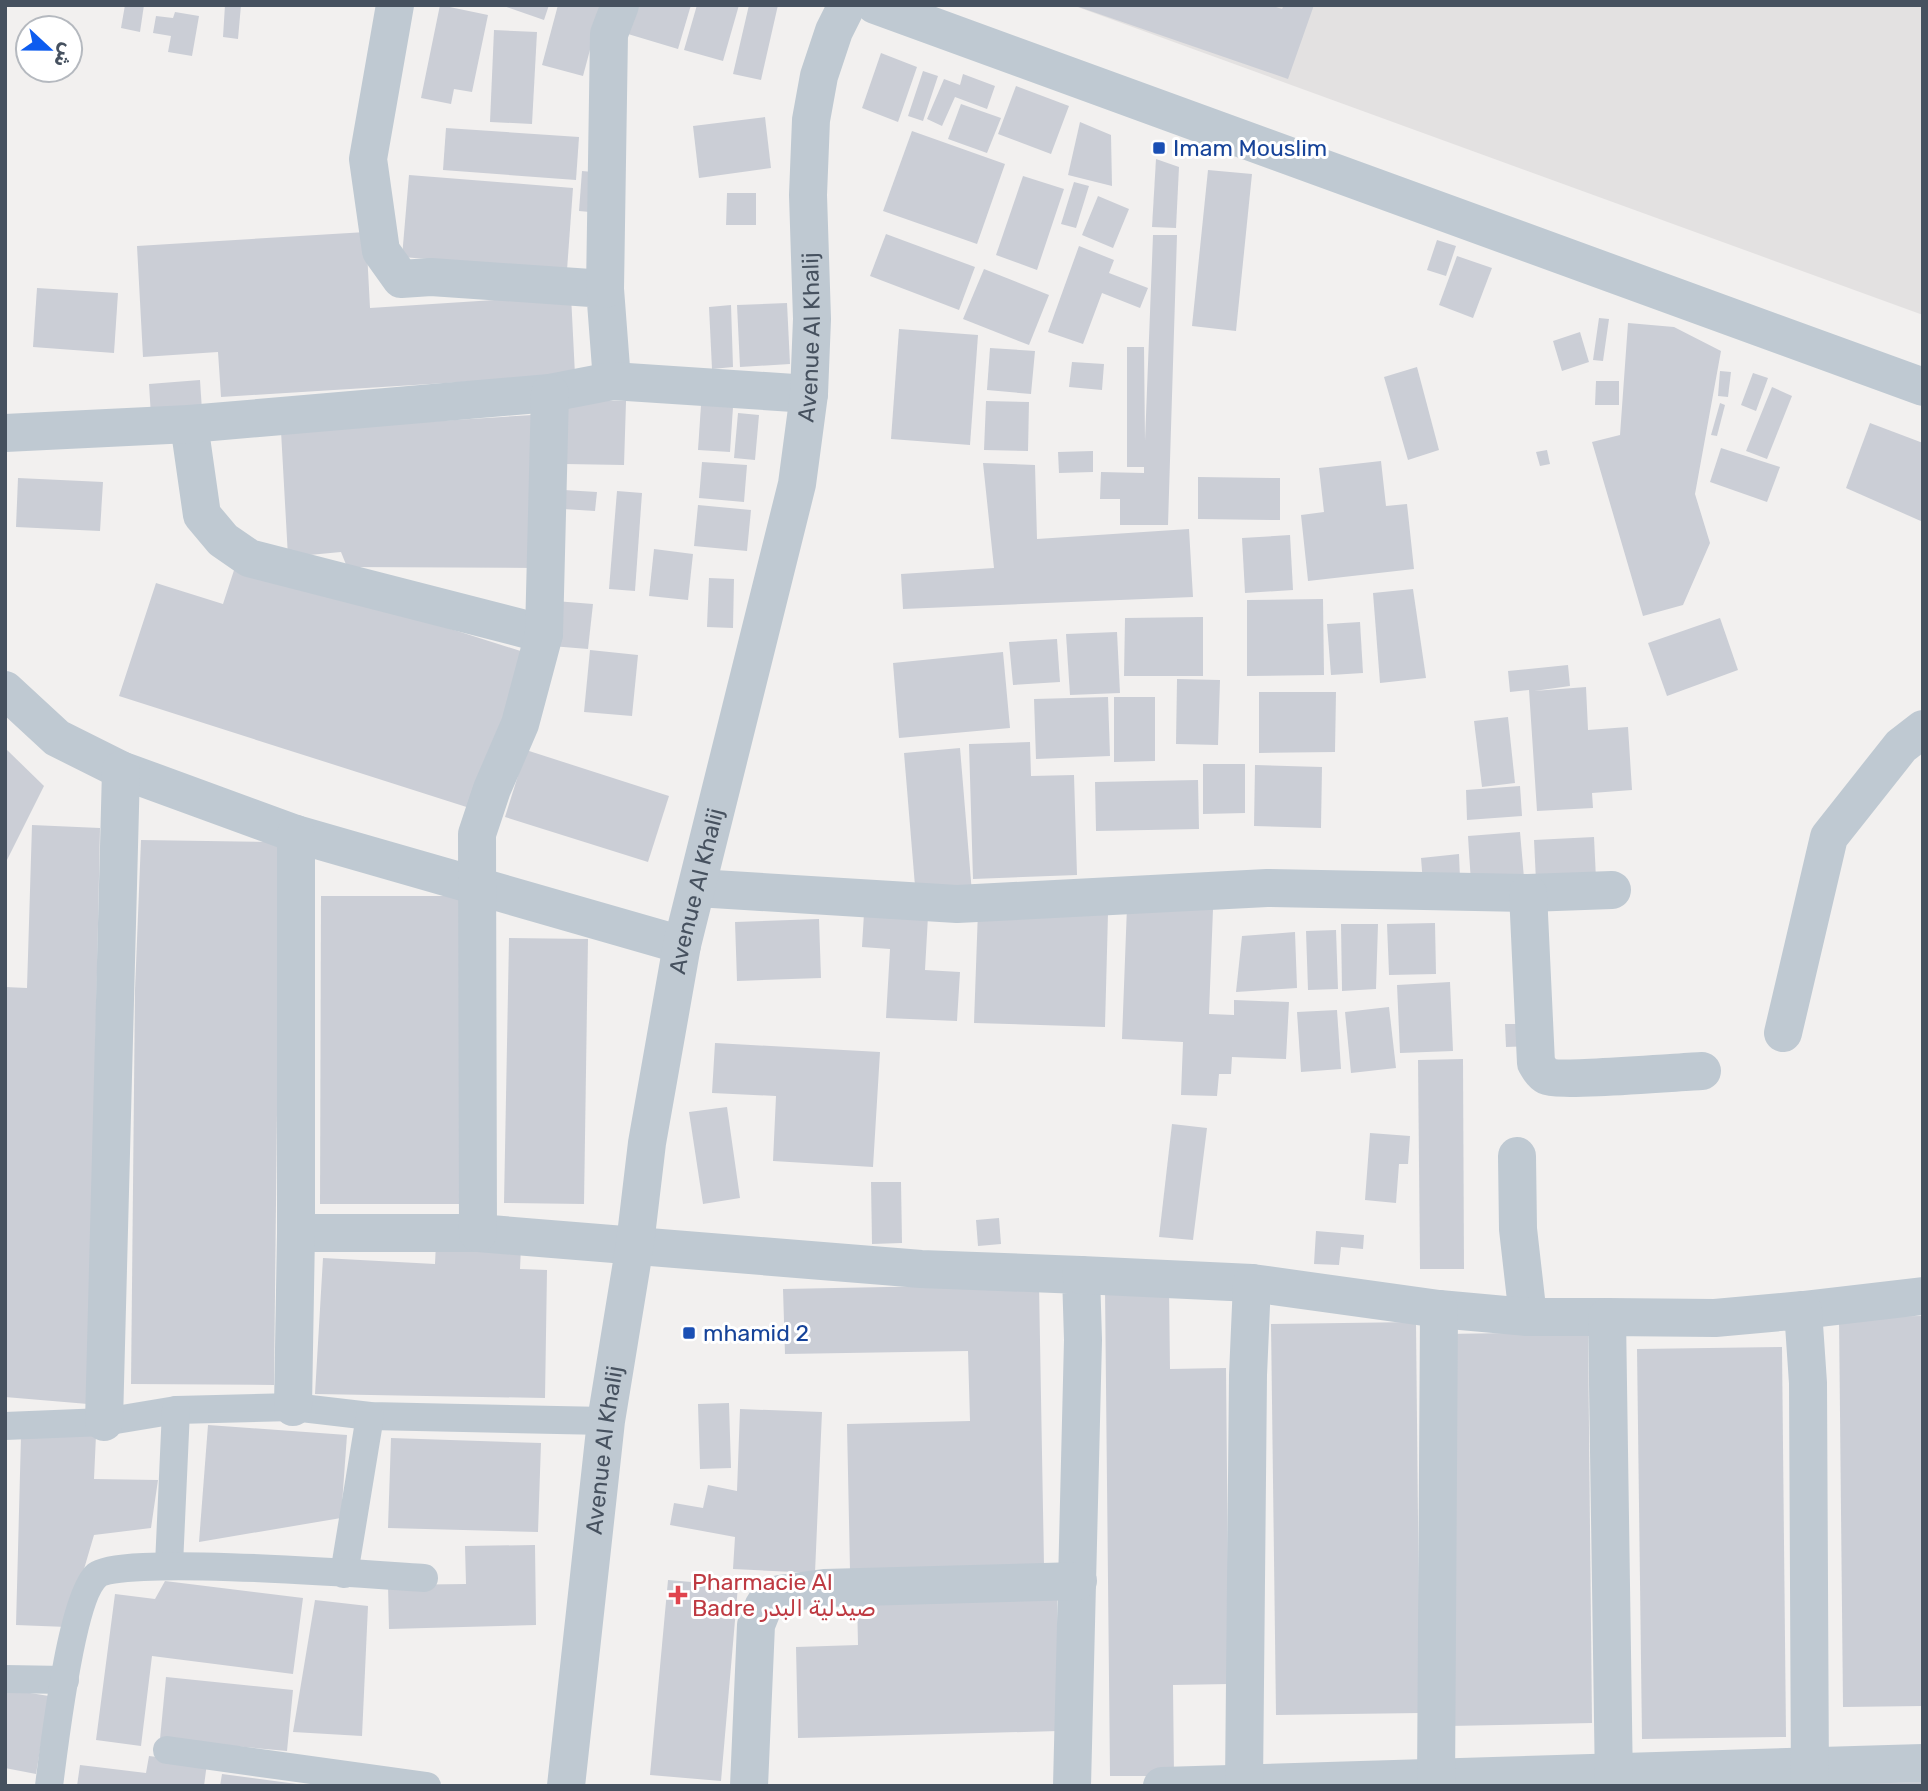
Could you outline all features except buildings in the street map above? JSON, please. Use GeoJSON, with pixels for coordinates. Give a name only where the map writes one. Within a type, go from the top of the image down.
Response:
{"type":"FeatureCollection","features":[{"type":"Feature","properties":{"kind":"street"},"geometry":{"type":"LineString","coordinates":[[612,381],[605,289],[609,34],[620,5]]}},
{"type":"Feature","properties":{"kind":"street","name":"Avenue Al Khalij"},"geometry":{"type":"LineString","coordinates":[[566,1786],[606,1421],[635,1244],[647,1143],[682,945],[797,484],[809,394],[812,319],[807,195],[811,120],[819,76],[834,32],[847,5]]}},
{"type":"Feature","properties":{"kind":"street"},"geometry":{"type":"LineString","coordinates":[[875,5],[925,14],[1923,387]]}},
{"type":"Feature","properties":{"kind":"street"},"geometry":{"type":"LineString","coordinates":[[385,8],[368,159],[381,251],[401,279],[431,277],[605,289]]}},
{"type":"Feature","properties":{"kind":"street"},"geometry":{"type":"LineString","coordinates":[[5,433],[189,424],[550,393],[612,381],[809,394]]}},
{"type":"Feature","properties":{"kind":"street"},"geometry":{"type":"LineString","coordinates":[[478,1233],[477,834],[492,789],[520,724],[544,634],[550,393]]}},
{"type":"Feature","properties":{"kind":"street"},"geometry":{"type":"LineString","coordinates":[[189,424],[202,514],[223,540],[249,558],[544,634]]}},
{"type":"Feature","properties":{"kind":"street"},"geometry":{"type":"LineString","coordinates":[[5,690],[57,738],[121,769],[296,834],[477,889],[682,945]]}},
{"type":"Feature","properties":{"kind":"street"},"geometry":{"type":"LineString","coordinates":[[1783,1033],[1829,837],[1901,746],[1923,729]]}},
{"type":"Feature","properties":{"kind":"street"},"geometry":{"type":"LineString","coordinates":[[104,1422],[121,769]]}},
{"type":"Feature","properties":{"kind":"street"},"geometry":{"type":"LineString","coordinates":[[293,1407],[296,834]]}},
{"type":"Feature","properties":{"kind":"street"},"geometry":{"type":"LineString","coordinates":[[697,888],[957,904],[1268,888],[1528,893],[1612,890]]}},
{"type":"Feature","properties":{"kind":"street"},"geometry":{"type":"LineString","coordinates":[[1528,893],[1536,1063],[1541,1071],[1548,1077],[1702,1071]]}},
{"type":"Feature","properties":{"kind":"street"},"geometry":{"type":"LineString","coordinates":[[1517,1156],[1518,1229],[1528,1317]]}},
{"type":"Feature","properties":{"kind":"street"},"geometry":{"type":"LineString","coordinates":[[296,1233],[478,1233],[921,1269],[1252,1283],[1439,1309],[1528,1317],[1715,1318],[1923,1296]]}},
{"type":"Feature","properties":{"kind":"street"},"geometry":{"type":"LineString","coordinates":[[1072,1786],[1083,1340],[1081,1275]]}},
{"type":"Feature","properties":{"kind":"street"},"geometry":{"type":"LineString","coordinates":[[1244,1785],[1248,1375],[1252,1283]]}},
{"type":"Feature","properties":{"kind":"street"},"geometry":{"type":"LineString","coordinates":[[1436,1783],[1439,1309]]}},
{"type":"Feature","properties":{"kind":"street"},"geometry":{"type":"LineString","coordinates":[[1803,1310],[1808,1383],[1810,1777]]}},
{"type":"Feature","properties":{"kind":"street"},"geometry":{"type":"LineString","coordinates":[[1607,1317],[1614,1779]]}},
{"type":"Feature","properties":{"kind":"street"},"geometry":{"type":"LineString","coordinates":[[749,1786],[756,1625],[764,1605],[779,1594],[824,1588],[1077,1581]]}},
{"type":"Feature","properties":{"kind":"street"},"geometry":{"type":"LineString","coordinates":[[1162,1786],[1810,1777],[1923,1763]]}},
{"type":"Feature","properties":{"kind":"lane"},"geometry":{"type":"LineString","coordinates":[[5,1426],[104,1422],[176,1410],[293,1407],[370,1416],[606,1421]]}},
{"type":"Feature","properties":{"kind":"lane"},"geometry":{"type":"LineString","coordinates":[[169,1566],[176,1410]]}},
{"type":"Feature","properties":{"kind":"lane"},"geometry":{"type":"LineString","coordinates":[[344,1574],[370,1416]]}},
{"type":"Feature","properties":{"kind":"lane"},"geometry":{"type":"LineString","coordinates":[[49,1786],[65,1680],[85,1594],[96,1575],[113,1568],[169,1566],[424,1578]]}},
{"type":"Feature","properties":{"kind":"lane"},"geometry":{"type":"LineString","coordinates":[[5,1679],[65,1680]]}},
{"type":"Feature","properties":{"kind":"lane"},"geometry":{"type":"LineString","coordinates":[[167,1749],[426,1786]]}},
{"type":"Feature","properties":{"kind":"shaded area"},"geometry":{"type":"Polygon","coordinates":[[[1072,5],[1923,5],[1923,315],[1072,5]]]}},
{"type":"Feature","properties":{"kind":"place","name":"Imam Mouslim"},"geometry":{"type":"Point","coordinates":[1159,148]}},
{"type":"Feature","properties":{"kind":"place","name":"mhamid 2"},"geometry":{"type":"Point","coordinates":[689,1333]}},
{"type":"Feature","properties":{"kind":"place","name":"Pharmacie Al Badre صيدلية البدر"},"geometry":{"type":"Point","coordinates":[678,1595]}}]}
